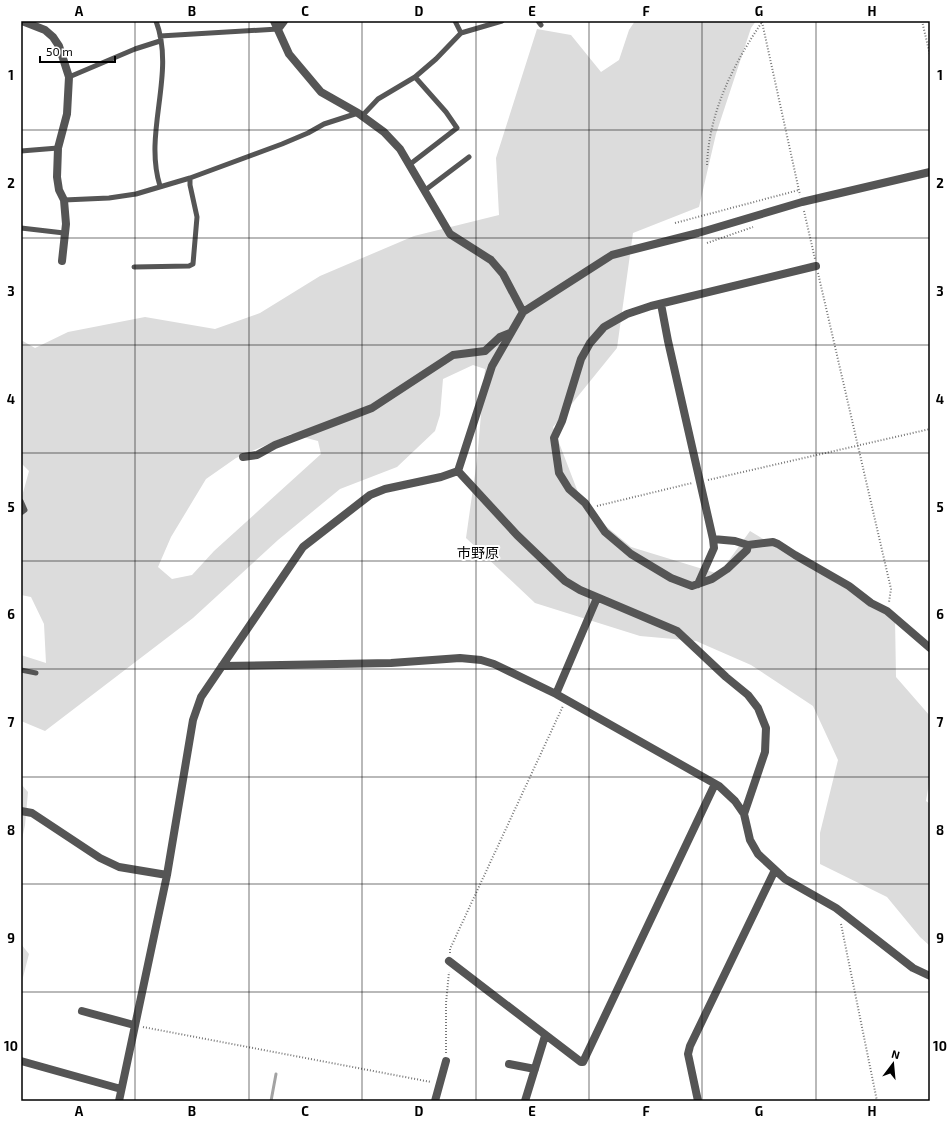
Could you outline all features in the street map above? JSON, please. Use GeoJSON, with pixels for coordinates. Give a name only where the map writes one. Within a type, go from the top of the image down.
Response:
{"type":"FeatureCollection","features":[{"type":"Feature","properties":{"kind":"street"},"geometry":{"type":"LineString","coordinates":[[22,21],[45,30],[53,37],[59,46],[68,77],[67,114],[58,148],[57,178],[59,190],[64,200],[66,224],[62,262]]}},
{"type":"Feature","properties":{"kind":"street"},"geometry":{"type":"LineString","coordinates":[[274,21],[289,54],[320,92],[360,115],[384,132],[400,149],[450,234],[491,260],[503,274],[523,312]]}},
{"type":"Feature","properties":{"kind":"street"},"geometry":{"type":"LineString","coordinates":[[278,29],[284,21]]}},
{"type":"Feature","properties":{"kind":"street"},"geometry":{"type":"LineString","coordinates":[[458,471],[492,366],[523,312],[612,255],[698,234],[802,202],[930,172]]}},
{"type":"Feature","properties":{"kind":"street"},"geometry":{"type":"LineString","coordinates":[[748,545],[747,550],[727,569],[712,579],[692,586],[670,578],[631,554],[606,532],[585,503],[569,489],[559,473],[554,448],[554,438],[562,422],[581,359],[590,343],[604,326],[627,314],[661,304],[816,266]]}},
{"type":"Feature","properties":{"kind":"street"},"geometry":{"type":"LineString","coordinates":[[661,304],[713,539],[714,548],[698,584]]}},
{"type":"Feature","properties":{"kind":"street"},"geometry":{"type":"LineString","coordinates":[[243,457],[257,455],[275,446],[372,408],[452,355],[485,351],[500,337],[510,333]]}},
{"type":"Feature","properties":{"kind":"street"},"geometry":{"type":"LineString","coordinates":[[458,471],[475,487],[517,535],[565,581],[597,598],[677,631],[726,677],[748,695],[758,708],[766,728],[765,752],[744,814]]}},
{"type":"Feature","properties":{"kind":"street"},"geometry":{"type":"LineString","coordinates":[[119,1101],[167,875],[193,720],[201,697],[303,547],[323,530],[370,496],[384,489],[442,477],[458,471]]}},
{"type":"Feature","properties":{"kind":"street"},"geometry":{"type":"LineString","coordinates":[[713,539],[735,541],[748,545],[773,542],[778,544],[887,611],[930,648]]}},
{"type":"Feature","properties":{"kind":"street"},"geometry":{"type":"LineString","coordinates":[[556,694],[597,598]]}},
{"type":"Feature","properties":{"kind":"street"},"geometry":{"type":"LineString","coordinates":[[222,666],[391,663],[460,658],[494,664],[556,694],[715,784],[735,801],[744,814],[753,844],[758,854],[785,879],[839,911],[913,968],[930,976]]}},
{"type":"Feature","properties":{"kind":"street"},"geometry":{"type":"LineString","coordinates":[[449,961],[545,1036],[581,1062],[586,1059],[701,810],[715,784]]}},
{"type":"Feature","properties":{"kind":"street"},"geometry":{"type":"LineString","coordinates":[[21,812],[32,813],[100,858],[119,867],[167,875]]}},
{"type":"Feature","properties":{"kind":"street"},"geometry":{"type":"LineString","coordinates":[[698,1101],[688,1054],[690,1046],[775,870]]}},
{"type":"Feature","properties":{"kind":"street"},"geometry":{"type":"LineString","coordinates":[[82,1011],[134,1025]]}},
{"type":"Feature","properties":{"kind":"street"},"geometry":{"type":"LineString","coordinates":[[525,1101],[545,1036]]}},
{"type":"Feature","properties":{"kind":"street"},"geometry":{"type":"LineString","coordinates":[[21,1061],[121,1089]]}},
{"type":"Feature","properties":{"kind":"street"},"geometry":{"type":"LineString","coordinates":[[435,1101],[446,1061]]}},
{"type":"Feature","properties":{"kind":"street"},"geometry":{"type":"LineString","coordinates":[[509,1064],[535,1069]]}},
{"type":"Feature","properties":{"kind":"lane"},"geometry":{"type":"LineString","coordinates":[[156,21],[160,38],[161,80],[153,149],[154,170],[160,186]]}},
{"type":"Feature","properties":{"kind":"lane"},"geometry":{"type":"LineString","coordinates":[[455,21],[461,33]]}},
{"type":"Feature","properties":{"kind":"lane"},"geometry":{"type":"LineString","coordinates":[[64,200],[109,198],[136,194],[190,178],[282,144],[324,124],[360,115],[378,99],[415,77],[436,59],[461,33],[502,21]]}},
{"type":"Feature","properties":{"kind":"lane"},"geometry":{"type":"LineString","coordinates":[[68,77],[160,38],[278,29]]}},
{"type":"Feature","properties":{"kind":"lane"},"geometry":{"type":"LineString","coordinates":[[410,165],[457,128],[446,112],[415,77]]}},
{"type":"Feature","properties":{"kind":"lane"},"geometry":{"type":"LineString","coordinates":[[21,151],[58,148]]}},
{"type":"Feature","properties":{"kind":"lane"},"geometry":{"type":"LineString","coordinates":[[424,191],[469,157]]}},
{"type":"Feature","properties":{"kind":"lane"},"geometry":{"type":"LineString","coordinates":[[134,267],[188,266],[193,264],[197,217],[190,185],[190,178]]}},
{"type":"Feature","properties":{"kind":"lane"},"geometry":{"type":"LineString","coordinates":[[21,228],[64,233]]}},
{"type":"Feature","properties":{"kind":"lane"},"geometry":{"type":"LineString","coordinates":[[21,501],[25,510],[21,513]]}},
{"type":"Feature","properties":{"kind":"lane"},"geometry":{"type":"LineString","coordinates":[[21,670],[36,673]]}},
{"type":"Feature","properties":{"kind":"path"},"geometry":{"type":"LineString","coordinates":[[707,165],[708,148],[714,121],[727,82],[737,61],[762,21]]}},
{"type":"Feature","properties":{"kind":"path"},"geometry":{"type":"LineString","coordinates":[[762,21],[816,266],[891,590],[887,611]]}},
{"type":"Feature","properties":{"kind":"path"},"geometry":{"type":"LineString","coordinates":[[922,21],[930,55]]}},
{"type":"Feature","properties":{"kind":"path"},"geometry":{"type":"LineString","coordinates":[[676,223],[799,190]]}},
{"type":"Feature","properties":{"kind":"path"},"geometry":{"type":"LineString","coordinates":[[597,506],[930,428]]}},
{"type":"Feature","properties":{"kind":"path"},"geometry":{"type":"LineString","coordinates":[[446,1061],[446,1003],[450,949],[566,700]]}},
{"type":"Feature","properties":{"kind":"path"},"geometry":{"type":"LineString","coordinates":[[839,911],[877,1101]]}},
{"type":"Feature","properties":{"kind":"path"},"geometry":{"type":"LineString","coordinates":[[134,1025],[440,1084]]}},
{"type":"Feature","properties":{"kind":"shaded area"},"geometry":{"type":"Polygon","coordinates":[[[635,21],[756,21],[751,28],[716,134],[699,207],[633,233],[617,348],[553,427],[584,508],[631,547],[719,574],[750,531],[895,618],[896,677],[930,716],[930,777],[926,801],[930,804],[930,946],[920,937],[887,897],[820,864],[820,833],[838,760],[813,706],[751,665],[696,641],[640,636],[535,603],[466,538],[477,460],[485,369],[473,365],[443,379],[440,415],[435,431],[397,467],[340,489],[278,540],[193,618],[45,731],[21,721],[21,655],[46,663],[44,624],[31,597],[21,595],[21,500],[29,471],[21,463],[21,340],[35,348],[68,332],[145,317],[215,329],[260,313],[320,276],[414,236],[499,215],[496,158],[537,29],[571,35],[601,72],[619,60],[629,30],[635,21]],[[291,434],[236,458],[206,479],[171,537],[158,567],[172,579],[192,575],[214,551],[321,454],[318,441],[291,434]]]}},
{"type":"Feature","properties":{"kind":"shaded area"},"geometry":{"type":"Polygon","coordinates":[[[21,784],[28,792],[25,825],[21,844],[21,784]]]}},
{"type":"Feature","properties":{"kind":"shaded area"},"geometry":{"type":"Polygon","coordinates":[[[21,944],[29,954],[21,985],[21,944]]]}},
{"type":"Feature","properties":{"kind":"waterway"},"geometry":{"type":"LineString","coordinates":[[271,1101],[276,1074]]}},
{"type":"Feature","properties":{"kind":"district","name":"市野原"},"geometry":{"type":"Point","coordinates":[478,553]}}]}
